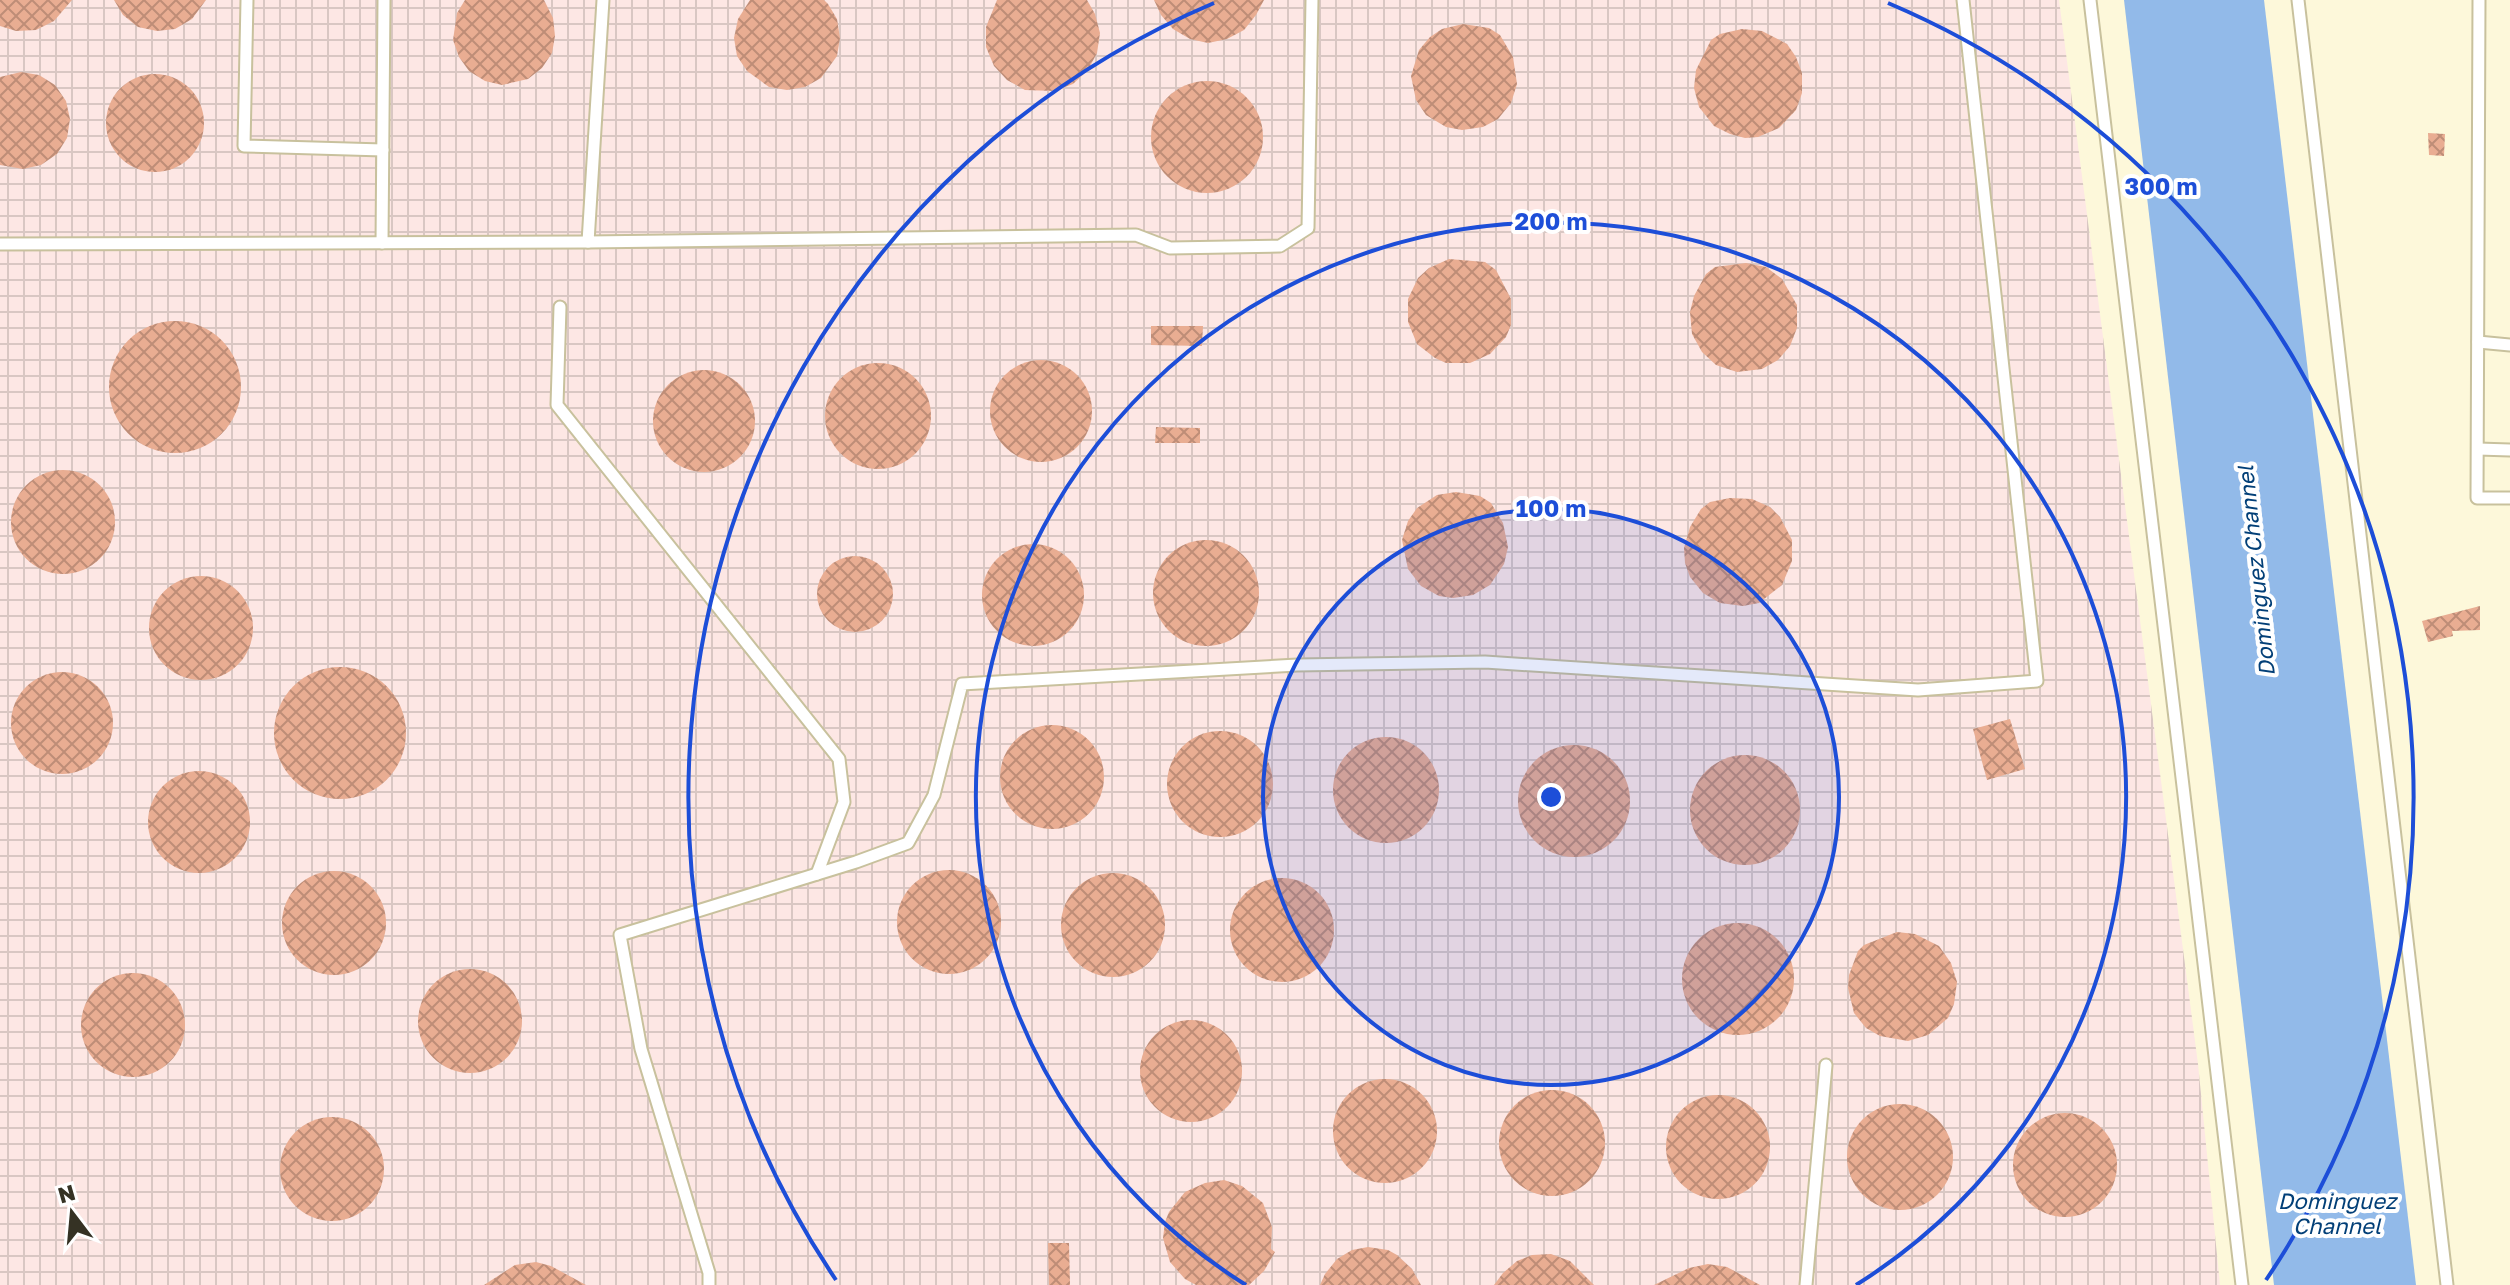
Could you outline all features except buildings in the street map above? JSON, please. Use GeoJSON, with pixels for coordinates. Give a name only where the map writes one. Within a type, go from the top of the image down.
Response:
{"type":"FeatureCollection","features":[{"type":"Feature","properties":{"kind":"lane"},"geometry":{"type":"LineString","coordinates":[[247,0],[244,146],[383,150]]}},
{"type":"Feature","properties":{"kind":"lane"},"geometry":{"type":"LineString","coordinates":[[382,243],[384,0]]}},
{"type":"Feature","properties":{"kind":"lane"},"geometry":{"type":"LineString","coordinates":[[588,242],[603,0]]}},
{"type":"Feature","properties":{"kind":"lane"},"geometry":{"type":"LineString","coordinates":[[0,244],[588,242],[1136,235],[1170,248],[1280,246],[1308,228],[1312,0]]}},
{"type":"Feature","properties":{"kind":"lane"},"geometry":{"type":"LineString","coordinates":[[709,1285],[709,1273],[641,1049],[620,935],[908,843],[934,795],[962,684],[1297,665],[1485,662],[1918,690],[2037,681],[1963,0]]}},
{"type":"Feature","properties":{"kind":"lane"},"geometry":{"type":"LineString","coordinates":[[2090,0],[2242,1285]]}},
{"type":"Feature","properties":{"kind":"lane"},"geometry":{"type":"LineString","coordinates":[[2298,0],[2447,1285]]}},
{"type":"Feature","properties":{"kind":"lane"},"geometry":{"type":"LineString","coordinates":[[2479,0],[2477,498],[2510,498]]}},
{"type":"Feature","properties":{"kind":"lane"},"geometry":{"type":"LineString","coordinates":[[560,307],[557,405],[839,759],[844,802],[817,874]]}},
{"type":"Feature","properties":{"kind":"lane"},"geometry":{"type":"LineString","coordinates":[[2478,342],[2510,345]]}},
{"type":"Feature","properties":{"kind":"lane"},"geometry":{"type":"LineString","coordinates":[[2478,449],[2510,450]]}},
{"type":"Feature","properties":{"kind":"lane"},"geometry":{"type":"LineString","coordinates":[[1806,1285],[1826,1065]]}},
{"type":"Feature","properties":{"kind":"shaded area"},"geometry":{"type":"Polygon","coordinates":[[[0,0],[2059,0],[2198,1064],[2220,1285],[0,1285],[0,0]]]}},
{"type":"Feature","properties":{"kind":"water","name":"Dominguez Channel"},"geometry":{"type":"Polygon","coordinates":[[[2124,0],[2264,0],[2416,1285],[2274,1285],[2124,0]]]}}]}
